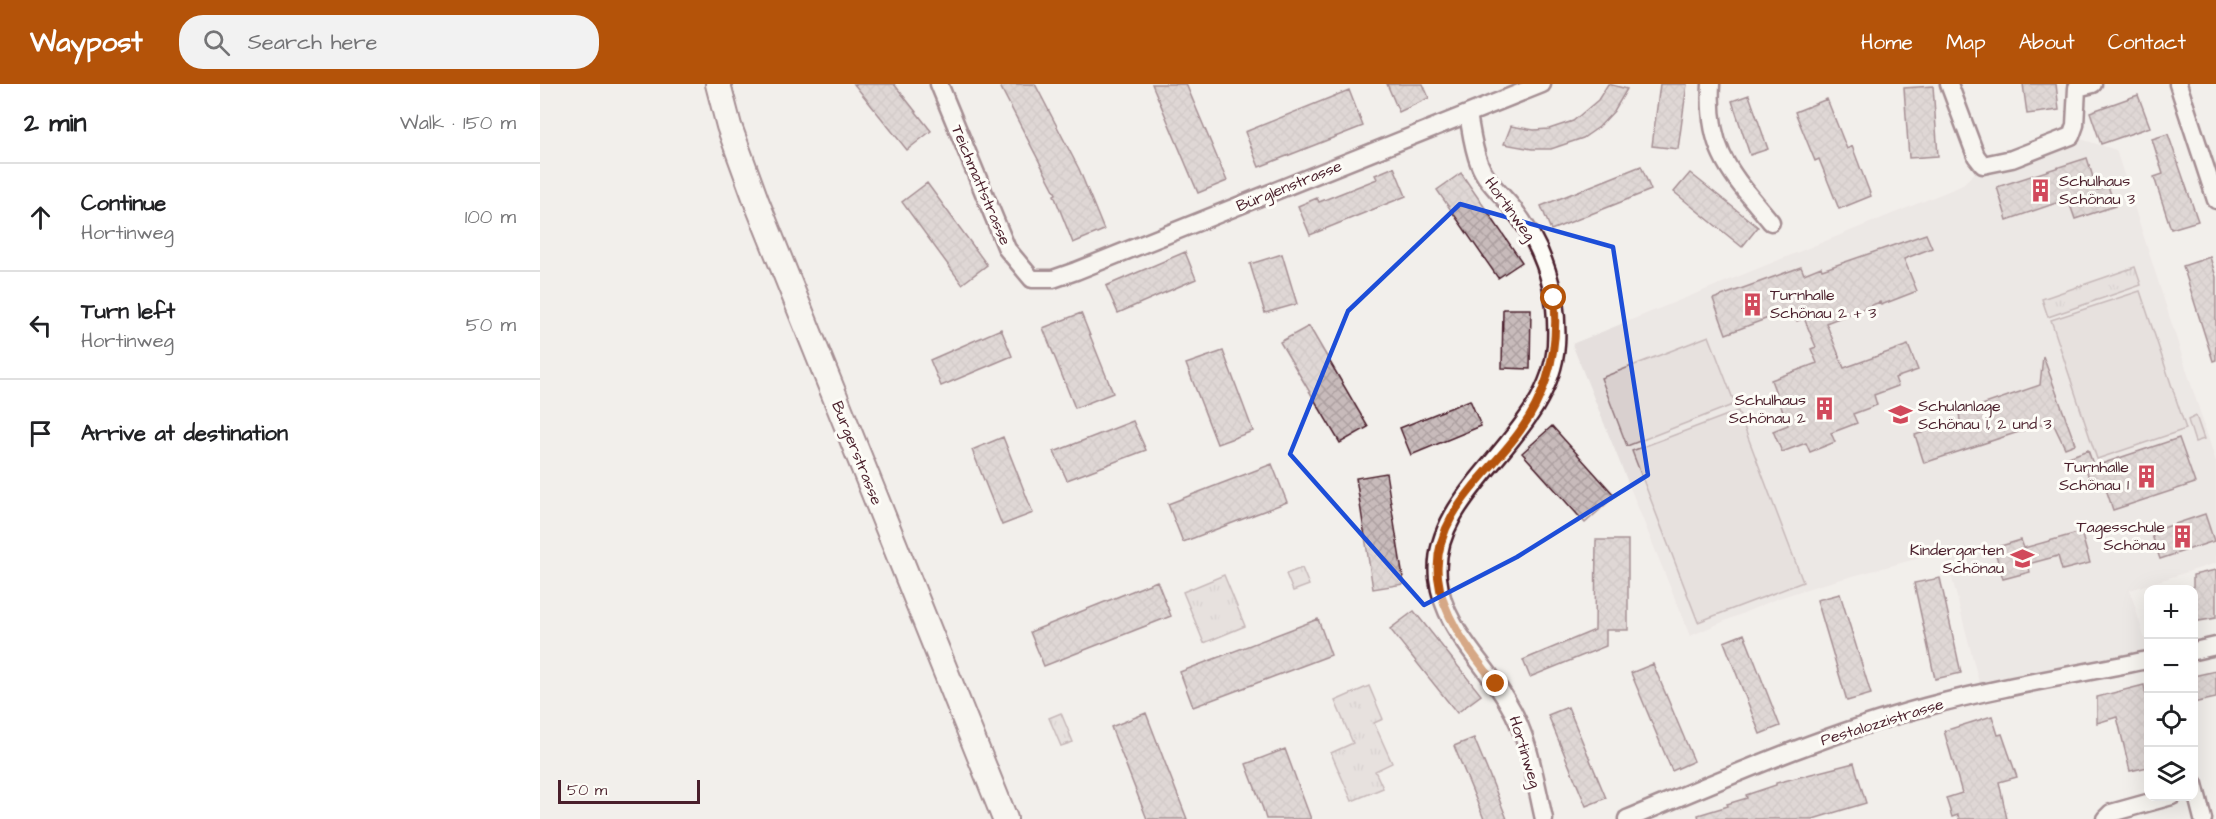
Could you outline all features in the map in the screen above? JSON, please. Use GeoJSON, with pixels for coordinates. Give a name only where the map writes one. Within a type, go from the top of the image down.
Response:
{"type":"FeatureCollection","features":[{"type":"Feature","properties":{"kind":"main road","name":"Burgerstrasse"},"geometry":{"type":"LineString","coordinates":[[718,84],[729,126],[757,203],[1005,819]]}},
{"type":"Feature","properties":{"kind":"street","name":"Teichmattstrasse"},"geometry":{"type":"LineString","coordinates":[[939,84],[1007,249],[1032,279]]}},
{"type":"Feature","properties":{"kind":"street","name":"Bürglenstrasse"},"geometry":{"type":"LineString","coordinates":[[1032,279],[1053,279],[1076,272],[1542,84]]}},
{"type":"Feature","properties":{"kind":"street"},"geometry":{"type":"LineString","coordinates":[[1710,84],[1710,121],[1720,154],[1729,170],[1771,222]]}},
{"type":"Feature","properties":{"kind":"street"},"geometry":{"type":"LineString","coordinates":[[1949,84],[1976,156],[1983,165],[2012,159],[2071,136],[2076,119],[2077,88],[2092,84]]}},
{"type":"Feature","properties":{"kind":"street"},"geometry":{"type":"LineString","coordinates":[[2178,84],[2216,200]]}},
{"type":"Feature","properties":{"kind":"street","name":"Hortinweg"},"geometry":{"type":"LineString","coordinates":[[1468,114],[1479,164],[1488,180],[1526,227],[1547,269],[1554,298],[1556,348],[1530,416],[1520,432],[1471,488],[1451,518],[1440,548],[1438,579],[1454,626],[1509,703],[1519,724],[1544,819]]}},
{"type":"Feature","properties":{"kind":"street"},"geometry":{"type":"LineString","coordinates":[[2198,650],[2216,646]]}},
{"type":"Feature","properties":{"kind":"street","name":"Pestalozzistrasse"},"geometry":{"type":"LineString","coordinates":[[1627,819],[1789,751],[1871,723],[1938,704],[2144,661]]}},
{"type":"Feature","properties":{"kind":"street"},"geometry":{"type":"LineString","coordinates":[[2198,796],[2207,814]]}},
{"type":"Feature","properties":{"kind":"street"},"geometry":{"type":"LineString","coordinates":[[2105,819],[2111,813],[2154,801]]}},
{"type":"Feature","properties":{"kind":"highlighted area"},"geometry":{"type":"Polygon","coordinates":[[[1460,204],[1613,247],[1648,475],[1517,557],[1424,605],[1290,454],[1348,311],[1460,204]]]}},
{"type":"Feature","properties":{"kind":"shaded area","name":"Schulanlage Schönau 1, 2 und 3"},"geometry":{"type":"Polygon","coordinates":[[[2071,136],[2116,150],[2216,462],[2216,563],[2130,590],[2144,637],[2144,661],[1982,694],[1945,551],[1776,599],[1690,636],[1572,344],[1961,186],[1983,165],[2071,136]]]}},
{"type":"Feature","properties":{"kind":"green space"},"geometry":{"type":"Polygon","coordinates":[[[2135,267],[2141,285],[2048,317],[2042,299],[2135,267]]]}},
{"type":"Feature","properties":{"kind":"green space"},"geometry":{"type":"Polygon","coordinates":[[[2140,291],[2186,429],[2097,459],[2051,320],[2140,291]]]}},
{"type":"Feature","properties":{"kind":"green space"},"geometry":{"type":"Polygon","coordinates":[[[1709,336],[1735,404],[1627,446],[1601,378],[1709,336]]]}},
{"type":"Feature","properties":{"kind":"green space"},"geometry":{"type":"Polygon","coordinates":[[[1738,411],[1803,582],[1698,622],[1632,451],[1738,411]]]}},
{"type":"Feature","properties":{"kind":"green space"},"geometry":{"type":"Polygon","coordinates":[[[2196,416],[2204,439],[2195,442],[2188,420],[2196,416]]]}},
{"type":"Feature","properties":{"kind":"green space"},"geometry":{"type":"Polygon","coordinates":[[[1302,568],[1309,585],[1293,591],[1286,574],[1302,568]]]}},
{"type":"Feature","properties":{"kind":"green space"},"geometry":{"type":"Polygon","coordinates":[[[1224,575],[1245,626],[1204,643],[1183,592],[1224,575]]]}},
{"type":"Feature","properties":{"kind":"green space"},"geometry":{"type":"Polygon","coordinates":[[[1369,686],[1383,719],[1374,723],[1392,763],[1375,771],[1383,788],[1352,801],[1331,753],[1353,743],[1335,701],[1369,686]]]}},
{"type":"Feature","properties":{"kind":"green space"},"geometry":{"type":"Polygon","coordinates":[[[1061,713],[1073,742],[1061,746],[1049,718],[1061,713]]]}},
{"type":"Feature","properties":{"kind":"building"},"geometry":{"type":"Polygon","coordinates":[[[854,84],[894,84],[931,131],[907,150],[854,84]]]}},
{"type":"Feature","properties":{"kind":"building"},"geometry":{"type":"Polygon","coordinates":[[[999,84],[1035,84],[1079,169],[1104,230],[1073,243],[1054,195],[1056,194],[999,84]]]}},
{"type":"Feature","properties":{"kind":"building"},"geometry":{"type":"Polygon","coordinates":[[[1152,84],[1186,84],[1227,181],[1198,193],[1152,84]]]}},
{"type":"Feature","properties":{"kind":"building"},"geometry":{"type":"Polygon","coordinates":[[[1387,84],[1423,84],[1429,98],[1399,112],[1387,84]]]}},
{"type":"Feature","properties":{"kind":"building"},"geometry":{"type":"Polygon","coordinates":[[[1608,84],[1627,89],[1614,111],[1599,127],[1583,138],[1551,149],[1532,149],[1504,144],[1511,126],[1534,130],[1549,129],[1573,121],[1598,100],[1608,84]]]}},
{"type":"Feature","properties":{"kind":"building"},"geometry":{"type":"Polygon","coordinates":[[[1660,84],[1687,84],[1678,149],[1652,146],[1660,84]]]}},
{"type":"Feature","properties":{"kind":"building"},"geometry":{"type":"Polygon","coordinates":[[[2023,84],[2056,84],[2059,110],[2027,114],[2023,84]]]}},
{"type":"Feature","properties":{"kind":"building"},"geometry":{"type":"Polygon","coordinates":[[[1933,86],[1938,156],[1909,158],[1904,88],[1933,86]]]}},
{"type":"Feature","properties":{"kind":"building"},"geometry":{"type":"Polygon","coordinates":[[[1349,90],[1363,126],[1259,167],[1245,132],[1349,90]]]}},
{"type":"Feature","properties":{"kind":"building"},"geometry":{"type":"Polygon","coordinates":[[[1749,95],[1768,149],[1750,155],[1732,101],[1749,95]]]}},
{"type":"Feature","properties":{"kind":"building"},"geometry":{"type":"Polygon","coordinates":[[[2138,95],[2150,127],[2101,144],[2090,112],[2138,95]]]}},
{"type":"Feature","properties":{"kind":"building"},"geometry":{"type":"Polygon","coordinates":[[[1827,99],[1847,149],[1852,146],[1871,196],[1839,209],[1819,159],[1815,161],[1795,112],[1827,99]]]}},
{"type":"Feature","properties":{"kind":"building"},"geometry":{"type":"Polygon","coordinates":[[[2168,134],[2198,221],[2171,229],[2154,177],[2163,174],[2152,139],[2168,134]]]}},
{"type":"Feature","properties":{"kind":"building","name":"Schulhaus Schönau 3"},"geometry":{"type":"Polygon","coordinates":[[[2087,158],[2097,190],[2108,186],[2115,206],[2075,219],[2068,199],[2007,220],[1997,187],[2087,158]]]}},
{"type":"Feature","properties":{"kind":"building"},"geometry":{"type":"Polygon","coordinates":[[[1641,166],[1651,190],[1551,230],[1541,206],[1641,166]]]}},
{"type":"Feature","properties":{"kind":"building"},"geometry":{"type":"Polygon","coordinates":[[[1394,167],[1406,196],[1310,235],[1298,206],[1317,198],[1319,202],[1377,179],[1375,175],[1394,167]]]}},
{"type":"Feature","properties":{"kind":"building"},"geometry":{"type":"Polygon","coordinates":[[[1461,173],[1522,262],[1498,278],[1437,190],[1461,173]]]}},
{"type":"Feature","properties":{"kind":"building"},"geometry":{"type":"Polygon","coordinates":[[[1690,173],[1758,227],[1742,247],[1674,192],[1690,173]]]}},
{"type":"Feature","properties":{"kind":"building"},"geometry":{"type":"Polygon","coordinates":[[[927,183],[987,265],[962,284],[902,202],[927,183]]]}},
{"type":"Feature","properties":{"kind":"building"},"geometry":{"type":"Polygon","coordinates":[[[1926,234],[1932,248],[1904,259],[1917,291],[1881,305],[1880,302],[1826,323],[1844,368],[1908,345],[1918,370],[1895,378],[1898,386],[1874,395],[1877,405],[1853,414],[1857,423],[1831,433],[1835,442],[1810,452],[1806,443],[1782,452],[1773,431],[1788,425],[1771,380],[1817,363],[1811,349],[1816,347],[1804,318],[1797,321],[1792,309],[1726,334],[1713,299],[1801,267],[1804,274],[1821,267],[1822,270],[1926,234]]]}},
{"type":"Feature","properties":{"kind":"building"},"geometry":{"type":"Polygon","coordinates":[[[1185,252],[1196,279],[1118,313],[1106,286],[1185,252]]]}},
{"type":"Feature","properties":{"kind":"building"},"geometry":{"type":"Polygon","coordinates":[[[1282,254],[1297,304],[1265,313],[1250,264],[1282,254]]]}},
{"type":"Feature","properties":{"kind":"building"},"geometry":{"type":"Polygon","coordinates":[[[2210,257],[2216,277],[2216,360],[2213,361],[2183,266],[2210,257]]]}},
{"type":"Feature","properties":{"kind":"building"},"geometry":{"type":"Polygon","coordinates":[[[1503,309],[1531,309],[1530,369],[1502,368],[1503,309]]]}},
{"type":"Feature","properties":{"kind":"building"},"geometry":{"type":"Polygon","coordinates":[[[1081,313],[1113,393],[1075,408],[1043,328],[1081,313]]]}},
{"type":"Feature","properties":{"kind":"building"},"geometry":{"type":"Polygon","coordinates":[[[1309,326],[1368,427],[1340,443],[1280,342],[1309,326]]]}},
{"type":"Feature","properties":{"kind":"building"},"geometry":{"type":"Polygon","coordinates":[[[1001,329],[1012,356],[941,386],[930,360],[1001,329]]]}},
{"type":"Feature","properties":{"kind":"building"},"geometry":{"type":"Polygon","coordinates":[[[1223,351],[1253,431],[1217,444],[1186,364],[1223,351]]]}},
{"type":"Feature","properties":{"kind":"building"},"geometry":{"type":"Polygon","coordinates":[[[2043,356],[2075,444],[2065,448],[2052,421],[1924,463],[1915,435],[1960,420],[1959,413],[2040,385],[2043,356]]]}},
{"type":"Feature","properties":{"kind":"building"},"geometry":{"type":"Polygon","coordinates":[[[1470,400],[1481,426],[1411,455],[1400,428],[1470,400]]]}},
{"type":"Feature","properties":{"kind":"building"},"geometry":{"type":"Polygon","coordinates":[[[1133,421],[1146,450],[1067,480],[1054,452],[1133,421]]]}},
{"type":"Feature","properties":{"kind":"building"},"geometry":{"type":"Polygon","coordinates":[[[1552,426],[1615,496],[1585,523],[1522,453],[1552,426]]]}},
{"type":"Feature","properties":{"kind":"building"},"geometry":{"type":"Polygon","coordinates":[[[1003,437],[1033,513],[1002,525],[972,450],[1003,437]]]}},
{"type":"Feature","properties":{"kind":"building","name":"Turnhalle Schönau 1"},"geometry":{"type":"Polygon","coordinates":[[[2179,438],[2195,483],[2113,510],[2103,480],[2091,484],[2086,469],[2179,438]]]}},
{"type":"Feature","properties":{"kind":"building"},"geometry":{"type":"Polygon","coordinates":[[[2088,450],[2093,464],[2076,471],[2069,457],[2088,450]]]}},
{"type":"Feature","properties":{"kind":"building"},"geometry":{"type":"Polygon","coordinates":[[[1272,464],[1287,502],[1183,542],[1168,504],[1272,464]]]}},
{"type":"Feature","properties":{"kind":"building"},"geometry":{"type":"Polygon","coordinates":[[[1386,473],[1404,584],[1373,589],[1356,478],[1386,473]]]}},
{"type":"Feature","properties":{"kind":"building","name":"Tagesschule Schönau"},"geometry":{"type":"Polygon","coordinates":[[[2205,514],[2214,541],[2160,559],[2151,532],[2205,514]]]}},
{"type":"Feature","properties":{"kind":"building","name":"Kindergarten Schönau"},"geometry":{"type":"Polygon","coordinates":[[[2081,532],[2090,563],[2062,570],[2058,556],[2028,564],[2030,572],[2003,579],[1994,548],[2021,540],[2024,548],[2081,532]]]}},
{"type":"Feature","properties":{"kind":"building"},"geometry":{"type":"Polygon","coordinates":[[[1596,540],[1628,540],[1628,630],[1606,630],[1606,646],[1530,677],[1523,660],[1595,630],[1596,540]]]}},
{"type":"Feature","properties":{"kind":"building"},"geometry":{"type":"Polygon","coordinates":[[[2216,570],[2216,618],[2198,621],[2198,585],[2193,585],[2193,575],[2216,570]]]}},
{"type":"Feature","properties":{"kind":"building"},"geometry":{"type":"Polygon","coordinates":[[[1940,578],[1961,673],[1935,679],[1914,583],[1940,578]]]}},
{"type":"Feature","properties":{"kind":"building"},"geometry":{"type":"Polygon","coordinates":[[[1157,581],[1171,616],[1044,666],[1030,632],[1157,581]]]}},
{"type":"Feature","properties":{"kind":"building"},"geometry":{"type":"Polygon","coordinates":[[[1840,594],[1871,694],[1847,701],[1817,600],[1840,594]]]}},
{"type":"Feature","properties":{"kind":"building"},"geometry":{"type":"Polygon","coordinates":[[[1414,611],[1481,695],[1457,713],[1390,629],[1414,611]]]}},
{"type":"Feature","properties":{"kind":"building"},"geometry":{"type":"Polygon","coordinates":[[[1318,619],[1331,655],[1193,707],[1180,672],[1318,619]]]}},
{"type":"Feature","properties":{"kind":"building"},"geometry":{"type":"Polygon","coordinates":[[[1744,634],[1780,726],[1760,734],[1724,642],[1744,634]]]}},
{"type":"Feature","properties":{"kind":"building"},"geometry":{"type":"Polygon","coordinates":[[[1653,664],[1694,761],[1672,771],[1631,673],[1653,664]]]}},
{"type":"Feature","properties":{"kind":"building"},"geometry":{"type":"Polygon","coordinates":[[[2216,671],[2216,698],[2198,702],[2198,675],[2216,671]]]}},
{"type":"Feature","properties":{"kind":"building"},"geometry":{"type":"Polygon","coordinates":[[[2144,685],[2144,768],[2130,771],[2117,717],[2097,723],[2097,697],[2144,685]]]}},
{"type":"Feature","properties":{"kind":"building"},"geometry":{"type":"Polygon","coordinates":[[[1568,707],[1606,798],[1586,806],[1548,715],[1568,707]]]}},
{"type":"Feature","properties":{"kind":"building"},"geometry":{"type":"Polygon","coordinates":[[[1146,713],[1187,819],[1147,819],[1111,727],[1146,713]]]}},
{"type":"Feature","properties":{"kind":"building"},"geometry":{"type":"Polygon","coordinates":[[[1992,716],[1998,735],[2002,734],[2017,777],[1999,782],[2007,819],[1959,819],[1958,815],[1952,817],[1946,798],[1962,793],[1944,731],[1992,716]]]}},
{"type":"Feature","properties":{"kind":"building"},"geometry":{"type":"Polygon","coordinates":[[[1474,738],[1507,819],[1484,819],[1454,746],[1474,738]]]}},
{"type":"Feature","properties":{"kind":"building"},"geometry":{"type":"Polygon","coordinates":[[[1285,749],[1311,819],[1266,819],[1246,764],[1285,749]]]}},
{"type":"Feature","properties":{"kind":"building"},"geometry":{"type":"Polygon","coordinates":[[[1854,763],[1866,803],[1813,819],[1699,819],[1698,815],[1728,806],[1727,804],[1747,798],[1746,795],[1776,785],[1776,783],[1854,763]]]}},
{"type":"Feature","properties":{"kind":"place","name":"Schulhaus Schönau 3"},"geometry":{"type":"Point","coordinates":[2041,190]}},
{"type":"Feature","properties":{"kind":"place","name":"Turnhalle Schönau 2 + 3"},"geometry":{"type":"Point","coordinates":[1752,304]}},
{"type":"Feature","properties":{"kind":"place","name":"Schulhaus Schönau 2"},"geometry":{"type":"Point","coordinates":[1824,409]}},
{"type":"Feature","properties":{"kind":"place","name":"Schulanlage Schönau 1, 2 und 3"},"geometry":{"type":"Point","coordinates":[1900,415]}},
{"type":"Feature","properties":{"kind":"place","name":"Turnhalle Schönau 1"},"geometry":{"type":"Point","coordinates":[2147,476]}},
{"type":"Feature","properties":{"kind":"place","name":"Tagesschule Schönau"},"geometry":{"type":"Point","coordinates":[2183,536]}},
{"type":"Feature","properties":{"kind":"place","name":"Kindergarten Schönau"},"geometry":{"type":"Point","coordinates":[2022,559]}},
{"type":"Feature","properties":{"kind":"route"},"geometry":{"type":"LineString","coordinates":[[1496,684],[1468,649],[1454,626],[1438,579],[1438,557],[1442,538],[1451,518],[1471,488],[1520,432],[1538,399],[1556,348],[1554,298]]}}]}
